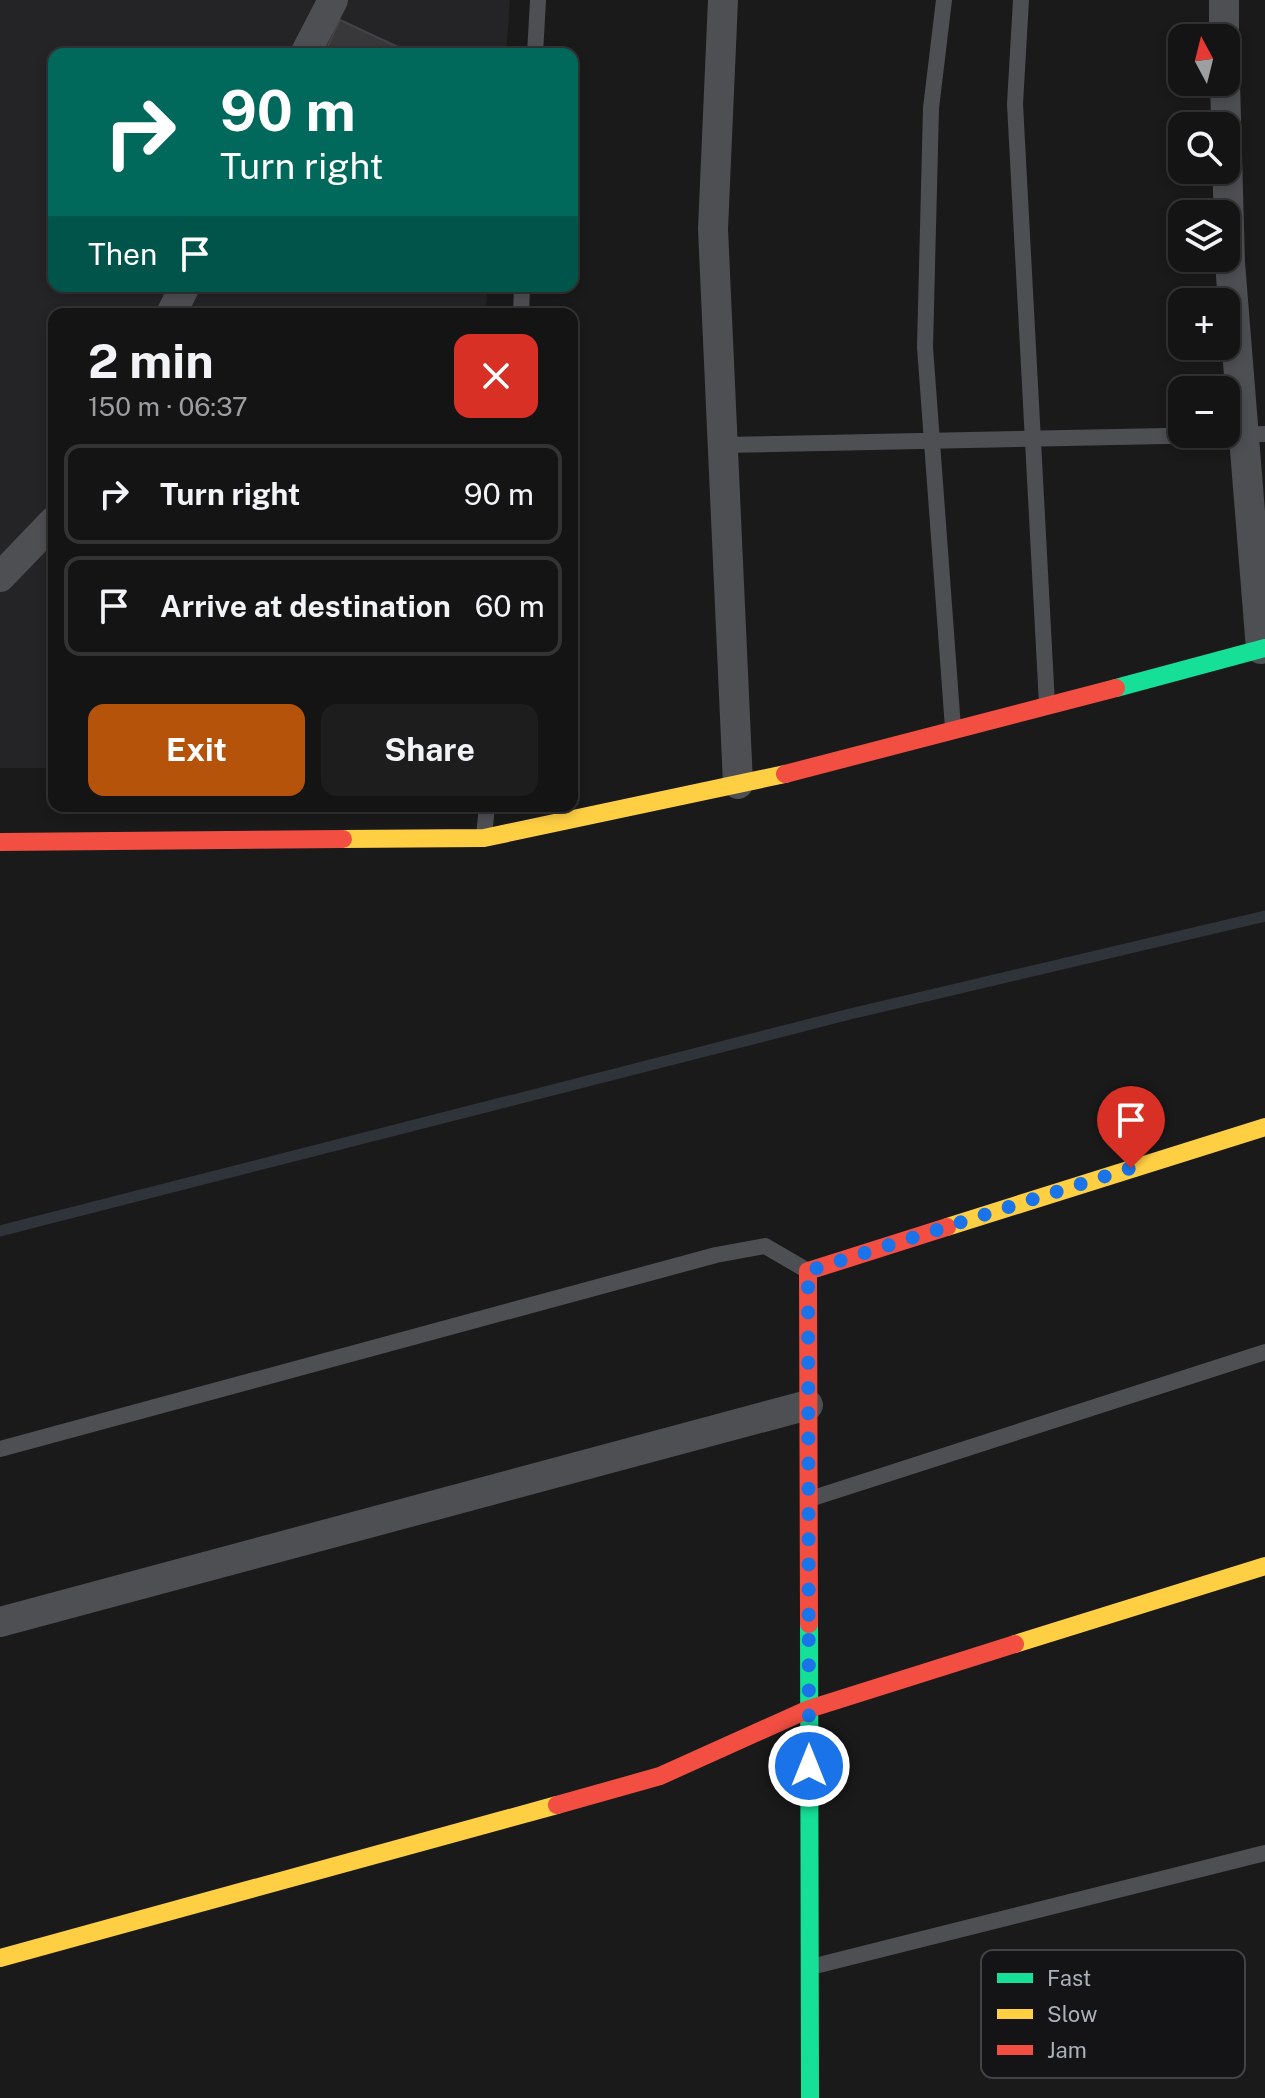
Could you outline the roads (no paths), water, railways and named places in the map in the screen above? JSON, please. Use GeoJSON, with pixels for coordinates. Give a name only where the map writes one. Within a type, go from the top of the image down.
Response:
{"type":"FeatureCollection","features":[{"type":"Feature","properties":{"kind":"street"},"geometry":{"type":"LineString","coordinates":[[308,48],[333,0]]}},
{"type":"Feature","properties":{"kind":"street"},"geometry":{"type":"LineString","coordinates":[[723,0],[713,229],[738,784]]}},
{"type":"Feature","properties":{"kind":"street"},"geometry":{"type":"LineString","coordinates":[[1224,0],[1224,24]]}},
{"type":"Feature","properties":{"kind":"street"},"geometry":{"type":"LineString","coordinates":[[0,842],[484,838],[842,762],[1263,649],[1254,434],[1230,263],[1225,96]]}},
{"type":"Feature","properties":{"kind":"street"},"geometry":{"type":"LineString","coordinates":[[0,577],[48,527]]}},
{"type":"Feature","properties":{"kind":"street"},"geometry":{"type":"LineString","coordinates":[[810,2098],[808,1271],[1265,1127]]}},
{"type":"Feature","properties":{"kind":"street"},"geometry":{"type":"LineString","coordinates":[[0,1622],[808,1405]]}},
{"type":"Feature","properties":{"kind":"street"},"geometry":{"type":"LineString","coordinates":[[0,1958],[660,1776],[809,1709],[1265,1566]]}},
{"type":"Feature","properties":{"kind":"lane"},"geometry":{"type":"LineString","coordinates":[[535,48],[538,0]]}},
{"type":"Feature","properties":{"kind":"lane"},"geometry":{"type":"LineString","coordinates":[[944,0],[931,108],[925,347],[953,731]]}},
{"type":"Feature","properties":{"kind":"lane"},"geometry":{"type":"LineString","coordinates":[[1021,0],[1015,104],[1047,705]]}},
{"type":"Feature","properties":{"kind":"lane"},"geometry":{"type":"LineString","coordinates":[[722,445],[932,438],[1254,434]]}},
{"type":"Feature","properties":{"kind":"lane"},"geometry":{"type":"LineString","coordinates":[[484,838],[486,812]]}},
{"type":"Feature","properties":{"kind":"lane"},"geometry":{"type":"LineString","coordinates":[[0,1449],[716,1255],[765,1246],[808,1271]]}},
{"type":"Feature","properties":{"kind":"lane"},"geometry":{"type":"LineString","coordinates":[[808,1499],[1265,1352]]}},
{"type":"Feature","properties":{"kind":"lane"},"geometry":{"type":"LineString","coordinates":[[810,1967],[1265,1853]]}},
{"type":"Feature","properties":{"kind":"waterway"},"geometry":{"type":"LineString","coordinates":[[0,1231],[850,1014],[1265,916]]}}]}
